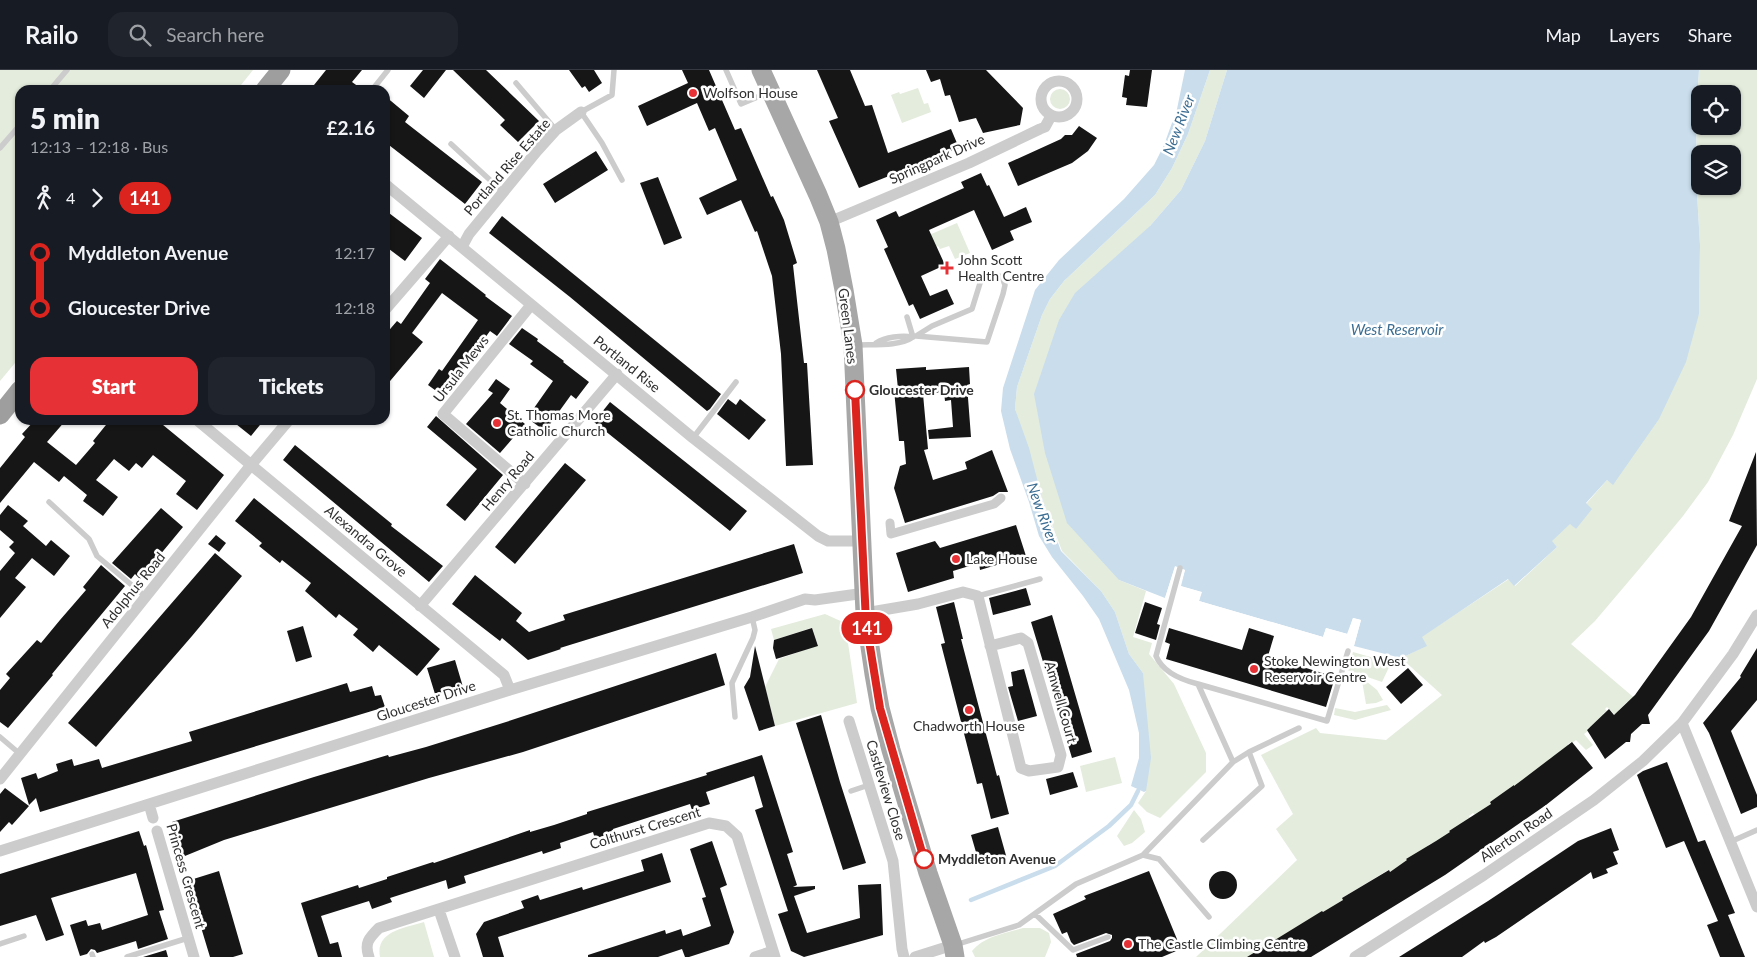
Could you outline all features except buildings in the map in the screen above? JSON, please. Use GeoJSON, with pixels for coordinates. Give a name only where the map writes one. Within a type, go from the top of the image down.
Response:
{"type":"FeatureCollection","features":[{"type":"Feature","properties":{"kind":"highway"},"geometry":{"type":"LineString","coordinates":[[271,85],[281,70]]}},
{"type":"Feature","properties":{"kind":"highway"},"geometry":{"type":"LineString","coordinates":[[0,415],[15,396]]}},
{"type":"Feature","properties":{"kind":"main road","name":"Green Lanes"},"geometry":{"type":"LineString","coordinates":[[761,70],[807,169],[829,222],[844,290],[853,345],[865,613],[880,708],[928,873],[957,953]]}},
{"type":"Feature","properties":{"kind":"street","name":"Portland Rise Estate"},"geometry":{"type":"LineString","coordinates":[[462,247],[469,234],[556,130],[581,112]]}},
{"type":"Feature","properties":{"kind":"street","name":"Springpark Drive"},"geometry":{"type":"LineString","coordinates":[[829,222],[969,163],[1045,126],[1052,116]]}},
{"type":"Feature","properties":{"kind":"street","name":"Portland Rise"},"geometry":{"type":"LineString","coordinates":[[390,188],[693,438],[818,536],[828,541],[862,541]]}},
{"type":"Feature","properties":{"kind":"street"},"geometry":{"type":"LineString","coordinates":[[390,304],[448,236]]}},
{"type":"Feature","properties":{"kind":"street","name":"Ursula Mews"},"geometry":{"type":"LineString","coordinates":[[525,484],[443,414],[531,305]]}},
{"type":"Feature","properties":{"kind":"street","name":"Henry Road"},"geometry":{"type":"LineString","coordinates":[[420,606],[617,374]]}},
{"type":"Feature","properties":{"kind":"street","name":"Alexandra Grove"},"geometry":{"type":"LineString","coordinates":[[203,425],[504,675],[510,690]]}},
{"type":"Feature","properties":{"kind":"street","name":"Adolphus Road"},"geometry":{"type":"LineString","coordinates":[[0,779],[251,465],[286,425]]}},
{"type":"Feature","properties":{"kind":"street"},"geometry":{"type":"LineString","coordinates":[[890,523],[891,534],[994,504],[1001,498]]}},
{"type":"Feature","properties":{"kind":"street"},"geometry":{"type":"LineString","coordinates":[[865,613],[918,604],[963,592],[978,596]]}},
{"type":"Feature","properties":{"kind":"street","name":"Gloucester Drive"},"geometry":{"type":"LineString","coordinates":[[0,851],[805,599],[815,600],[865,593]]}},
{"type":"Feature","properties":{"kind":"street","name":"Amwell Court"},"geometry":{"type":"LineString","coordinates":[[978,596],[990,646],[1021,768],[1029,771],[1058,767],[1061,756],[1028,643],[1021,638],[990,646]]}},
{"type":"Feature","properties":{"kind":"street","name":"Allerton Road"},"geometry":{"type":"LineString","coordinates":[[1355,957],[1484,875],[1594,800],[1644,761],[1682,723],[1733,654],[1757,615]]}},
{"type":"Feature","properties":{"kind":"street","name":"Castleview Close"},"geometry":{"type":"LineString","coordinates":[[849,721],[893,861],[904,957]]}},
{"type":"Feature","properties":{"kind":"street"},"geometry":{"type":"LineString","coordinates":[[1682,723],[1757,907]]}},
{"type":"Feature","properties":{"kind":"street","name":"Princess Crescent"},"geometry":{"type":"LineString","coordinates":[[150,804],[154,818]]}},
{"type":"Feature","properties":{"kind":"street","name":"Colthurst Crescent"},"geometry":{"type":"LineString","coordinates":[[369,957],[366,948],[370,937],[380,928],[708,823],[726,826],[737,836],[774,954]]}},
{"type":"Feature","properties":{"kind":"street","name":"Princess Crescent"},"geometry":{"type":"LineString","coordinates":[[157,831],[194,957]]}},
{"type":"Feature","properties":{"kind":"street"},"geometry":{"type":"LineString","coordinates":[[439,910],[455,957]]}},
{"type":"Feature","properties":{"kind":"street"},"geometry":{"type":"LineString","coordinates":[[915,957],[957,953]]}},
{"type":"Feature","properties":{"kind":"street"},"geometry":{"type":"LineString","coordinates":[[755,957],[774,954]]}},
{"type":"Feature","properties":{"kind":"lane"},"geometry":{"type":"LineString","coordinates":[[54,85],[67,70]]}},
{"type":"Feature","properties":{"kind":"lane"},"geometry":{"type":"LineString","coordinates":[[376,85],[388,70]]}},
{"type":"Feature","properties":{"kind":"lane"},"geometry":{"type":"LineString","coordinates":[[614,70],[612,95],[581,112],[602,143],[622,180]]}},
{"type":"Feature","properties":{"kind":"lane"},"geometry":{"type":"LineString","coordinates":[[726,70],[742,104],[771,91]]}},
{"type":"Feature","properties":{"kind":"lane"},"geometry":{"type":"LineString","coordinates":[[516,83],[556,130]]}},
{"type":"Feature","properties":{"kind":"lane"},"geometry":{"type":"LineString","coordinates":[[0,148],[15,131]]}},
{"type":"Feature","properties":{"kind":"lane"},"geometry":{"type":"LineString","coordinates":[[451,144],[503,192]]}},
{"type":"Feature","properties":{"kind":"lane"},"geometry":{"type":"LineString","coordinates":[[988,273],[1002,277],[1005,285],[1004,294],[987,342],[916,336],[932,326],[958,315],[972,309],[981,280],[988,273]]}},
{"type":"Feature","properties":{"kind":"lane"},"geometry":{"type":"LineString","coordinates":[[853,345],[906,342],[913,337],[907,317]]}},
{"type":"Feature","properties":{"kind":"lane"},"geometry":{"type":"LineString","coordinates":[[693,438],[736,382]]}},
{"type":"Feature","properties":{"kind":"lane"},"geometry":{"type":"LineString","coordinates":[[49,502],[89,539],[97,556],[146,598]]}},
{"type":"Feature","properties":{"kind":"lane"},"geometry":{"type":"LineString","coordinates":[[1180,568],[1156,656],[1166,669],[1182,680],[1327,721],[1348,652]]}},
{"type":"Feature","properties":{"kind":"lane"},"geometry":{"type":"LineString","coordinates":[[978,596],[1040,579]]}},
{"type":"Feature","properties":{"kind":"lane"},"geometry":{"type":"LineString","coordinates":[[735,717],[732,683],[756,630],[752,617]]}},
{"type":"Feature","properties":{"kind":"lane"},"geometry":{"type":"LineString","coordinates":[[1198,684],[1233,762]]}},
{"type":"Feature","properties":{"kind":"lane"},"geometry":{"type":"LineString","coordinates":[[957,953],[1019,925],[1076,884],[1143,855],[1233,762],[1249,752],[1299,728]]}},
{"type":"Feature","properties":{"kind":"lane"},"geometry":{"type":"LineString","coordinates":[[0,737],[20,754]]}},
{"type":"Feature","properties":{"kind":"lane"},"geometry":{"type":"LineString","coordinates":[[1203,840],[1262,786],[1249,752]]}},
{"type":"Feature","properties":{"kind":"lane"},"geometry":{"type":"LineString","coordinates":[[851,791],[869,785]]}},
{"type":"Feature","properties":{"kind":"lane","name":"Princess Crescent"},"geometry":{"type":"LineString","coordinates":[[154,818],[157,831]]}},
{"type":"Feature","properties":{"kind":"lane"},"geometry":{"type":"LineString","coordinates":[[1730,842],[1757,830]]}},
{"type":"Feature","properties":{"kind":"lane"},"geometry":{"type":"LineString","coordinates":[[1143,855],[1159,859],[1209,916]]}},
{"type":"Feature","properties":{"kind":"lane"},"geometry":{"type":"LineString","coordinates":[[1035,914],[1073,950],[1108,937]]}},
{"type":"Feature","properties":{"kind":"lane"},"geometry":{"type":"LineString","coordinates":[[0,944],[24,936]]}},
{"type":"Feature","properties":{"kind":"lane"},"geometry":{"type":"LineString","coordinates":[[126,957],[188,938]]}},
{"type":"Feature","properties":{"kind":"green space"},"geometry":{"type":"Polygon","coordinates":[[[0,70],[253,70],[241,85],[15,85],[15,363],[0,381],[0,70]]]}},
{"type":"Feature","properties":{"kind":"green space"},"geometry":{"type":"Polygon","coordinates":[[[1210,70],[1227,70],[1205,141],[1181,190],[1150,226],[1119,580],[1146,591],[1133,637],[1152,643],[1149,654],[1174,684],[1206,753],[1206,772],[1160,818],[1147,812],[1138,803],[1146,791],[1143,673],[1129,654],[1115,612],[1101,591],[1062,551],[1042,498],[1015,409],[1017,387],[1042,315],[1050,299],[1064,281],[1155,195],[1172,168],[1188,134],[1210,70]]]}},
{"type":"Feature","properties":{"kind":"green space"},"geometry":{"type":"Polygon","coordinates":[[[1699,70],[1757,70],[1757,379],[1733,435],[1708,482],[1640,568],[1595,621],[1571,644],[1638,701],[1627,702],[1619,710],[1623,715],[1619,719],[1607,707],[1605,709],[1607,711],[1603,714],[1613,724],[1590,727],[1584,734],[1593,745],[1586,750],[1576,740],[1571,742],[1553,758],[1549,759],[1550,761],[1515,787],[1514,785],[1496,800],[1494,799],[1490,802],[1491,804],[1487,807],[1494,818],[1473,813],[1469,816],[1470,818],[1449,831],[1438,841],[1428,845],[1429,847],[1407,859],[1407,861],[1390,872],[1388,870],[1342,898],[1343,900],[1324,913],[1322,911],[1252,957],[1196,957],[1297,860],[1276,829],[1293,814],[1261,755],[1316,728],[1320,733],[1386,740],[1442,695],[1401,658],[1426,646],[1421,637],[1509,579],[1515,586],[1557,547],[1551,541],[1570,523],[1576,529],[1586,504],[1607,480],[1613,484],[1699,314],[1700,245],[1697,195],[1741,195],[1741,145],[1696,145],[1696,135],[1741,135],[1741,85],[1698,85],[1699,70]]]}},
{"type":"Feature","properties":{"kind":"green space"},"geometry":{"type":"Polygon","coordinates":[[[918,88],[924,104],[928,103],[931,112],[902,123],[891,95],[918,88]]]}},
{"type":"Feature","properties":{"kind":"green space"},"geometry":{"type":"Polygon","coordinates":[[[1056,89],[1064,89],[1070,95],[1070,103],[1064,109],[1056,109],[1050,103],[1050,95],[1056,89]]]}},
{"type":"Feature","properties":{"kind":"green space"},"geometry":{"type":"Polygon","coordinates":[[[957,223],[970,253],[955,259],[949,246],[940,249],[938,246],[914,256],[908,244],[957,223]]]}},
{"type":"Feature","properties":{"kind":"green space"},"geometry":{"type":"Polygon","coordinates":[[[825,614],[845,623],[857,703],[775,726],[765,687],[779,659],[818,645],[811,628],[774,640],[771,629],[825,614]]]}},
{"type":"Feature","properties":{"kind":"green space"},"geometry":{"type":"Polygon","coordinates":[[[1353,652],[1391,663],[1382,682],[1347,670],[1353,652]]]}},
{"type":"Feature","properties":{"kind":"green space"},"geometry":{"type":"Polygon","coordinates":[[[1362,681],[1366,681],[1377,690],[1383,700],[1366,704],[1362,681]]]}},
{"type":"Feature","properties":{"kind":"green space"},"geometry":{"type":"Polygon","coordinates":[[[1387,705],[1391,710],[1355,720],[1334,715],[1335,708],[1355,712],[1387,705]]]}},
{"type":"Feature","properties":{"kind":"green space"},"geometry":{"type":"Polygon","coordinates":[[[1115,757],[1122,783],[1086,792],[1080,766],[1115,757]]]}},
{"type":"Feature","properties":{"kind":"green space"},"geometry":{"type":"Polygon","coordinates":[[[1134,810],[1141,819],[1145,832],[1132,843],[1124,846],[1117,836],[1134,810]]]}},
{"type":"Feature","properties":{"kind":"green space"},"geometry":{"type":"Polygon","coordinates":[[[424,922],[434,957],[380,957],[382,941],[387,936],[400,929],[424,922]]]}},
{"type":"Feature","properties":{"kind":"green space"},"geometry":{"type":"Polygon","coordinates":[[[1023,928],[1040,928],[1049,933],[1051,942],[1045,957],[975,957],[972,951],[983,942],[1023,928]]]}},
{"type":"Feature","properties":{"kind":"water"},"geometry":{"type":"Polygon","coordinates":[[[1185,70],[1210,70],[1188,134],[1172,168],[1155,195],[1064,281],[1050,299],[1042,315],[1017,387],[1015,409],[1029,448],[1042,498],[1061,551],[1101,591],[1115,612],[1129,654],[1143,673],[1151,758],[1146,791],[1144,792],[1131,786],[1139,758],[1139,733],[1129,690],[1099,619],[1052,557],[1039,536],[1010,449],[1001,411],[1003,388],[1035,290],[1059,260],[1124,199],[1154,165],[1164,145],[1177,109],[1185,70]]]}},
{"type":"Feature","properties":{"kind":"water","name":"West Reservoir"},"geometry":{"type":"Polygon","coordinates":[[[1227,70],[1699,70],[1698,85],[1691,85],[1691,135],[1696,135],[1696,145],[1691,145],[1691,195],[1697,195],[1700,245],[1699,314],[1686,362],[1659,419],[1613,485],[1607,480],[1586,503],[1592,509],[1576,529],[1570,524],[1552,541],[1557,547],[1514,586],[1508,579],[1422,637],[1427,646],[1401,658],[1354,646],[1361,620],[1353,618],[1348,634],[1326,628],[1323,637],[1199,601],[1201,592],[1180,586],[1185,570],[1175,567],[1165,598],[1119,580],[1067,523],[1045,453],[1034,394],[1059,320],[1075,293],[1150,226],[1181,190],[1205,141],[1227,70]]]}},
{"type":"Feature","properties":{"kind":"pier"},"geometry":{"type":"Polygon","coordinates":[[[1175,566],[1185,570],[1181,586],[1202,592],[1199,601],[1323,637],[1326,628],[1347,634],[1353,618],[1361,620],[1353,649],[1351,646],[1358,622],[1355,621],[1349,636],[1328,631],[1323,639],[1198,603],[1199,593],[1178,587],[1182,571],[1176,570],[1168,599],[1165,598],[1175,566]]]}},
{"type":"Feature","properties":{"kind":"waterway","name":"New River"},"geometry":{"type":"LineString","coordinates":[[971,900],[1055,866],[1109,826],[1131,805],[1138,791]]}},
{"type":"Feature","properties":{"kind":"bus line","name":"141"},"geometry":{"type":"LineString","coordinates":[[855,390],[866,622],[880,708],[924,859]]}},
{"type":"Feature","properties":{"kind":"place","name":"Wolfson House"},"geometry":{"type":"Point","coordinates":[693,93]}},
{"type":"Feature","properties":{"kind":"place","name":"John Scott Health Centre"},"geometry":{"type":"Point","coordinates":[947,268]}},
{"type":"Feature","properties":{"kind":"place","name":"Gloucester Drive"},"geometry":{"type":"Point","coordinates":[855,390]}},
{"type":"Feature","properties":{"kind":"place","name":"St. Thomas More Catholic Church"},"geometry":{"type":"Point","coordinates":[497,423]}},
{"type":"Feature","properties":{"kind":"place","name":"Lake House"},"geometry":{"type":"Point","coordinates":[956,559]}},
{"type":"Feature","properties":{"kind":"place","name":"Stoke Newington West Reservoir Centre"},"geometry":{"type":"Point","coordinates":[1254,669]}},
{"type":"Feature","properties":{"kind":"place","name":"Chadworth House"},"geometry":{"type":"Point","coordinates":[969,710]}},
{"type":"Feature","properties":{"kind":"place","name":"Myddleton Avenue"},"geometry":{"type":"Point","coordinates":[924,859]}},
{"type":"Feature","properties":{"kind":"place","name":"The Castle Climbing Centre"},"geometry":{"type":"Point","coordinates":[1128,944]}}]}
